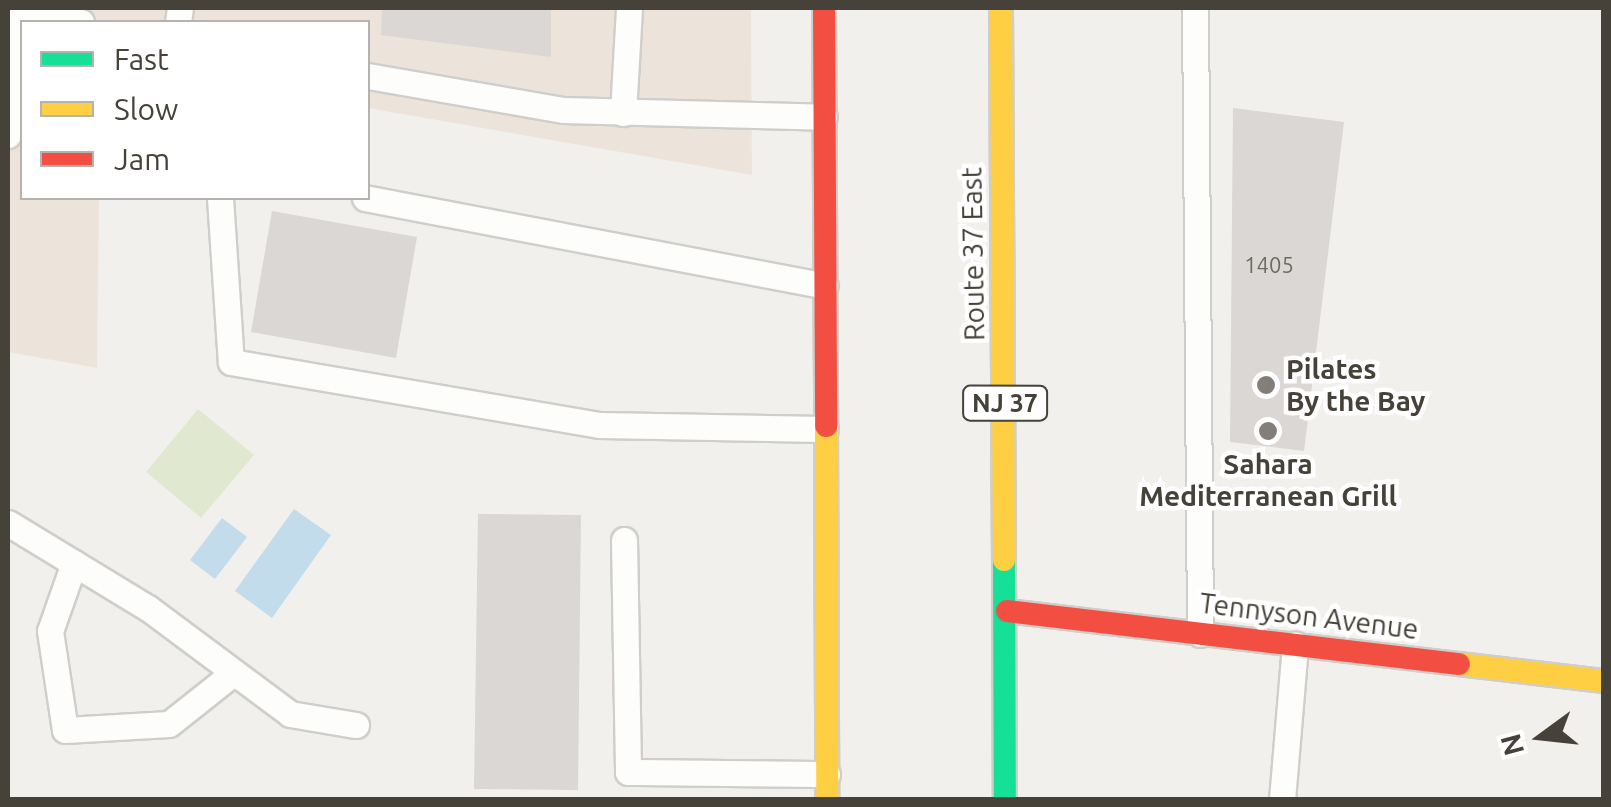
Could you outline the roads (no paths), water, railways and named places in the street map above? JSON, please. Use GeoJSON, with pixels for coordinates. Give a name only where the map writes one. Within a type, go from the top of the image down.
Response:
{"type":"FeatureCollection","features":[{"type":"Feature","properties":{"kind":"main road"},"geometry":{"type":"LineString","coordinates":[[824,8],[827,787]]}},
{"type":"Feature","properties":{"kind":"main road","name":"Route 37 East"},"geometry":{"type":"LineString","coordinates":[[1001,8],[1005,800]]}},
{"type":"Feature","properties":{"kind":"main road","name":"Tennyson Avenue"},"geometry":{"type":"LineString","coordinates":[[1006,611],[1604,681]]}},
{"type":"Feature","properties":{"kind":"lane"},"geometry":{"type":"LineString","coordinates":[[623,113],[629,8]]}},
{"type":"Feature","properties":{"kind":"lane"},"geometry":{"type":"LineString","coordinates":[[1194,8],[1200,634]]}},
{"type":"Feature","properties":{"kind":"lane"},"geometry":{"type":"LineString","coordinates":[[8,135],[20,9],[72,20]]}},
{"type":"Feature","properties":{"kind":"lane"},"geometry":{"type":"LineString","coordinates":[[370,76],[623,113],[824,117]]}},
{"type":"Feature","properties":{"kind":"lane"},"geometry":{"type":"LineString","coordinates":[[370,199],[825,286]]}},
{"type":"Feature","properties":{"kind":"lane"},"geometry":{"type":"LineString","coordinates":[[220,200],[231,362],[599,424],[825,429]]}},
{"type":"Feature","properties":{"kind":"lane"},"geometry":{"type":"LineString","coordinates":[[8,523],[74,563],[290,714],[356,725]]}},
{"type":"Feature","properties":{"kind":"lane"},"geometry":{"type":"LineString","coordinates":[[624,540],[628,772],[827,787]]}},
{"type":"Feature","properties":{"kind":"lane"},"geometry":{"type":"LineString","coordinates":[[74,563],[50,631],[65,730],[170,724],[232,674]]}},
{"type":"Feature","properties":{"kind":"lane"},"geometry":{"type":"LineString","coordinates":[[1282,800],[1295,645]]}},
{"type":"Feature","properties":{"kind":"water"},"geometry":{"type":"Polygon","coordinates":[[[294,509],[331,535],[272,618],[235,591],[294,509]]]}},
{"type":"Feature","properties":{"kind":"water"},"geometry":{"type":"Polygon","coordinates":[[[222,518],[247,537],[215,579],[190,560],[222,518]]]}},
{"type":"Feature","properties":{"kind":"place","name":"Pilates By the Bay"},"geometry":{"type":"Point","coordinates":[1266,385]}},
{"type":"Feature","properties":{"kind":"place","name":"Sahara Mediterranean Grill"},"geometry":{"type":"Point","coordinates":[1268,431]}}]}
